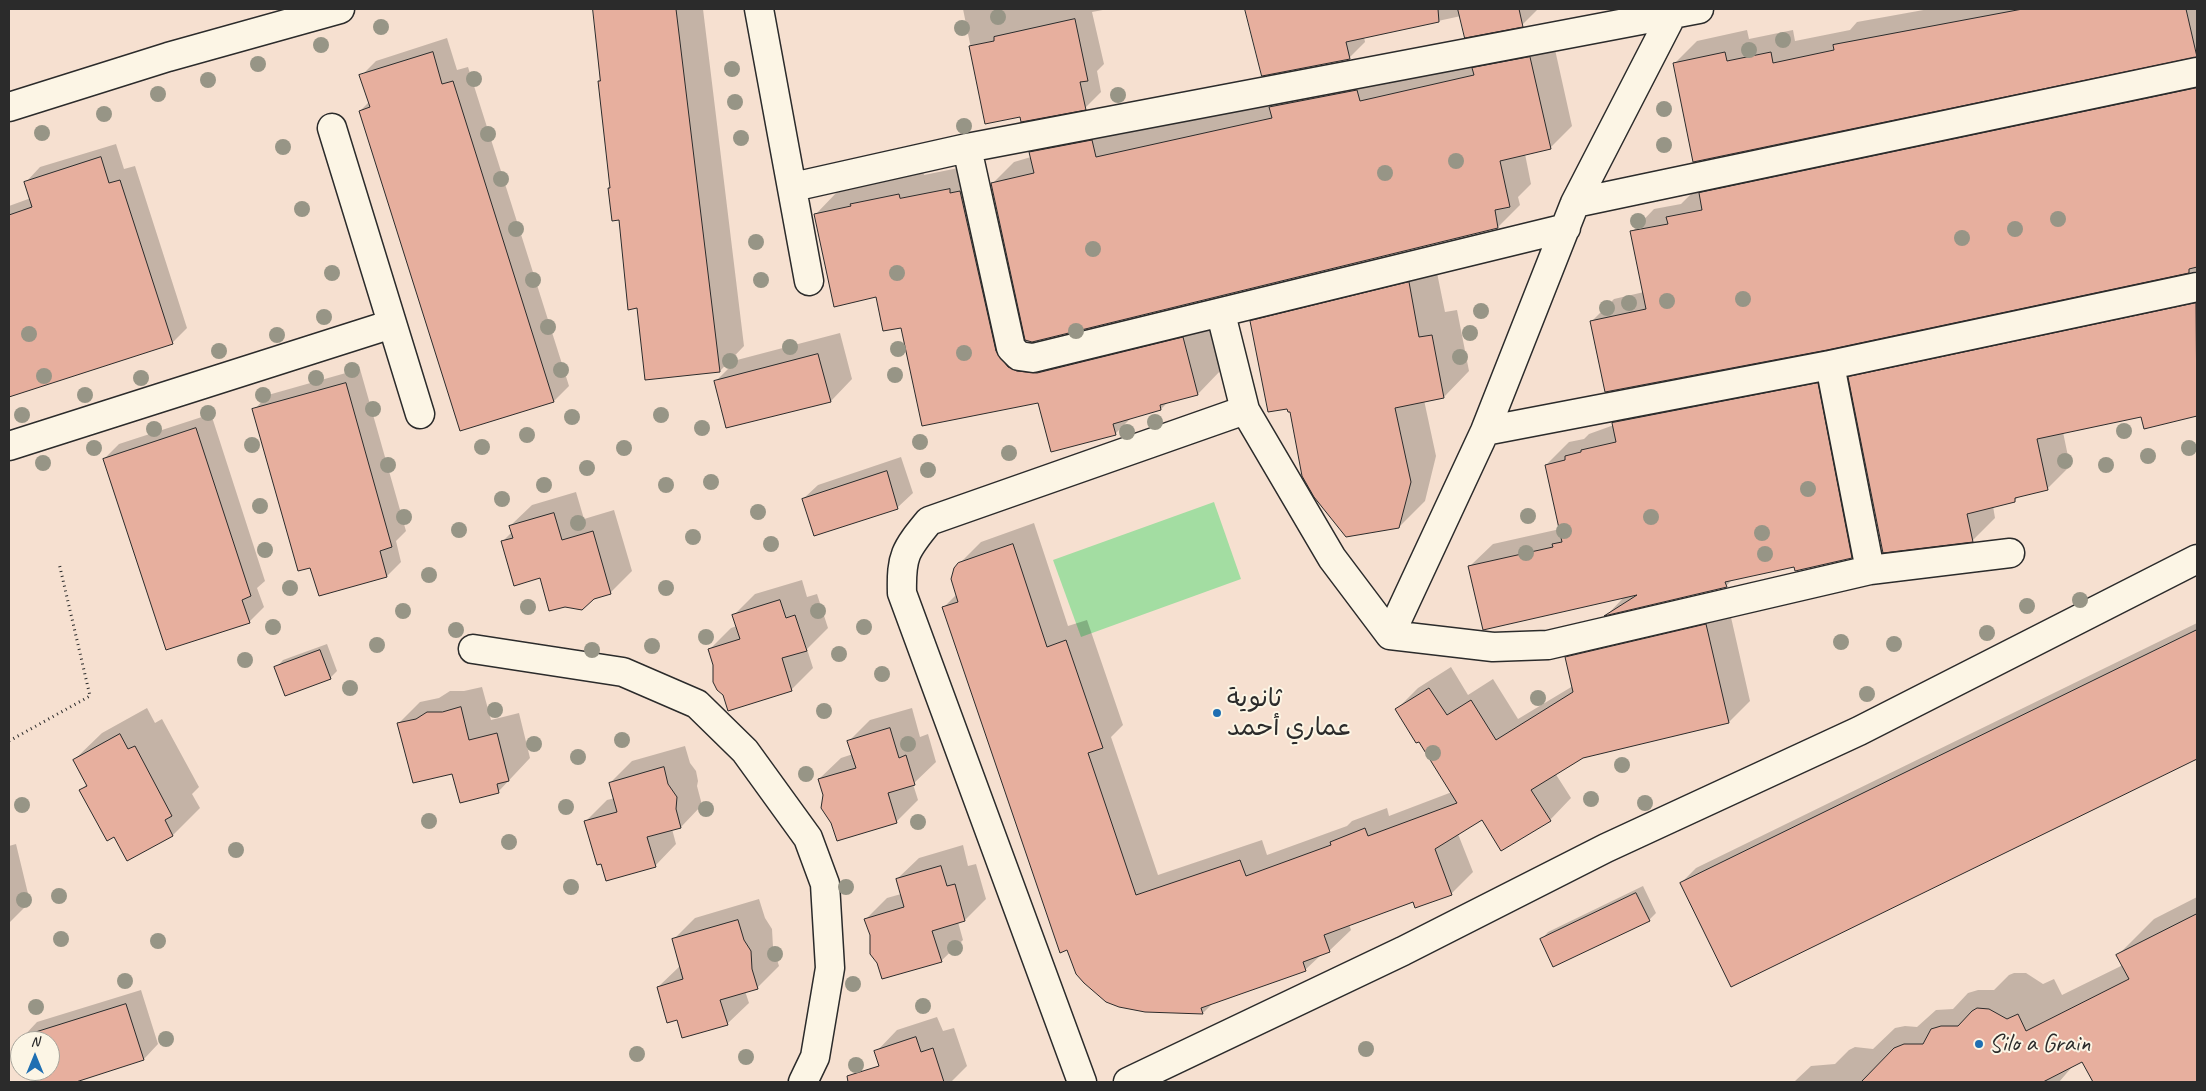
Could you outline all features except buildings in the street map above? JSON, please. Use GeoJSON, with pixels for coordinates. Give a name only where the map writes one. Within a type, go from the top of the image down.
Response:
{"type":"FeatureCollection","features":[{"type":"Feature","properties":{"kind":"street"},"geometry":{"type":"LineString","coordinates":[[9,107],[168,58],[340,9]]}},
{"type":"Feature","properties":{"kind":"street"},"geometry":{"type":"LineString","coordinates":[[758,9],[793,187],[809,281]]}},
{"type":"Feature","properties":{"kind":"street"},"geometry":{"type":"LineString","coordinates":[[793,187],[966,148],[1674,12],[1699,9]]}},
{"type":"Feature","properties":{"kind":"street"},"geometry":{"type":"LineString","coordinates":[[1390,635],[1485,432],[1570,215],[1674,12]]}},
{"type":"Feature","properties":{"kind":"street"},"geometry":{"type":"LineString","coordinates":[[966,148],[1011,348],[1019,356],[1032,358],[1221,314],[1570,215],[2197,72]]}},
{"type":"Feature","properties":{"kind":"street"},"geometry":{"type":"LineString","coordinates":[[332,128],[420,414]]}},
{"type":"Feature","properties":{"kind":"street"},"geometry":{"type":"LineString","coordinates":[[1485,432],[1830,365],[2197,287]]}},
{"type":"Feature","properties":{"kind":"street"},"geometry":{"type":"LineString","coordinates":[[1221,314],[1244,410],[1332,558],[1390,635],[1493,648],[1548,645],[1870,570],[2010,553]]}},
{"type":"Feature","properties":{"kind":"street"},"geometry":{"type":"LineString","coordinates":[[9,446],[392,324]]}},
{"type":"Feature","properties":{"kind":"street"},"geometry":{"type":"LineString","coordinates":[[1830,365],[1870,570]]}},
{"type":"Feature","properties":{"kind":"street"},"geometry":{"type":"LineString","coordinates":[[1082,1082],[902,593],[902,566],[910,544],[929,521],[1244,410]]}},
{"type":"Feature","properties":{"kind":"street"},"geometry":{"type":"LineString","coordinates":[[1128,1082],[1403,951],[1606,848],[1859,731],[2197,559]]}},
{"type":"Feature","properties":{"kind":"street"},"geometry":{"type":"LineString","coordinates":[[473,649],[622,672],[697,704],[745,751],[808,838],[825,884],[830,968],[815,1056],[803,1082]]}},
{"type":"Feature","properties":{"kind":"path"},"geometry":{"type":"LineString","coordinates":[[9,741],[90,696],[59,563]]}},
{"type":"Feature","properties":{"kind":"green space"},"geometry":{"type":"Polygon","coordinates":[[[1214,502],[1241,579],[1081,637],[1053,560],[1214,502]]]}},
{"type":"Feature","properties":{"kind":"place","name":"ثانوية عماري أحمد"},"geometry":{"type":"Point","coordinates":[1217,713]}},
{"type":"Feature","properties":{"kind":"place","name":"Silo a Grain"},"geometry":{"type":"Point","coordinates":[1979,1044]}}]}
